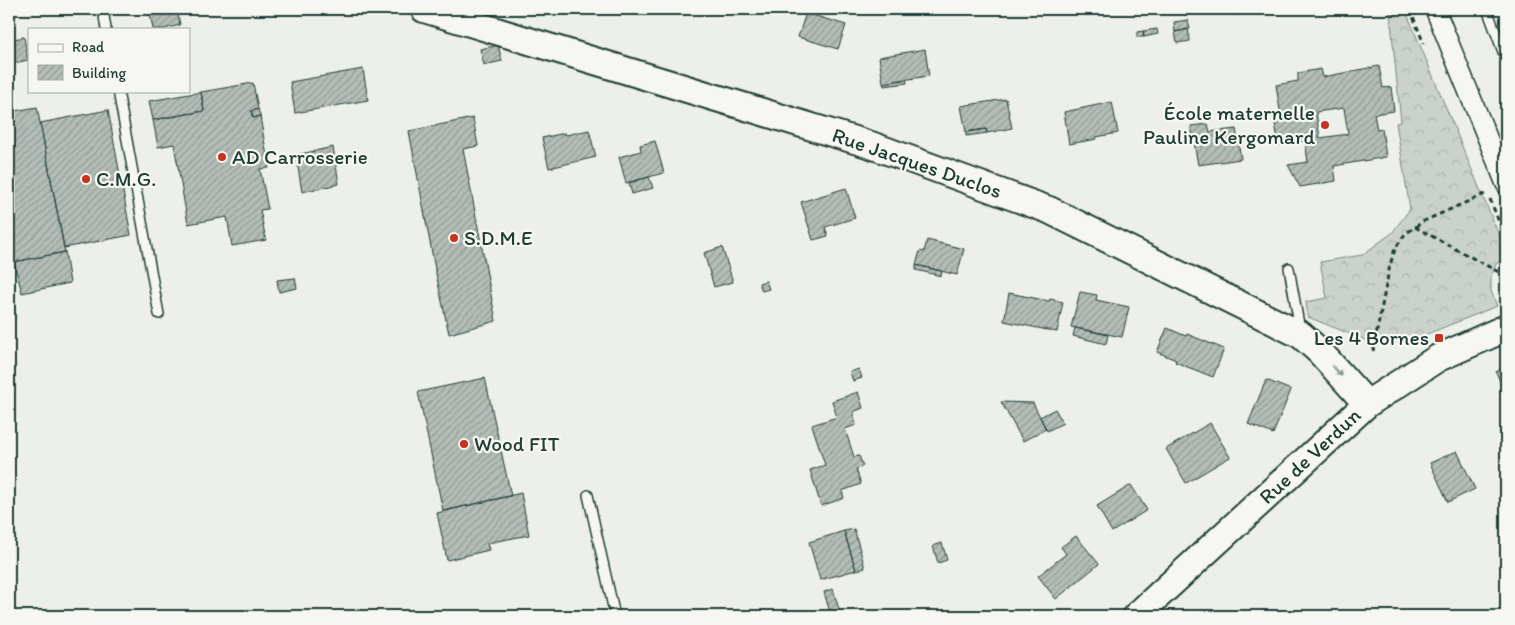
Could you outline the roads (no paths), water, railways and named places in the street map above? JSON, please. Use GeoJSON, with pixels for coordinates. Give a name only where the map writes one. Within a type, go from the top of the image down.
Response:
{"type":"FeatureCollection","features":[{"type":"Feature","properties":{"kind":"street","name":"Rue Jacques Duclos"},"geometry":{"type":"LineString","coordinates":[[424,9],[871,144],[1049,210],[1301,335],[1319,351],[1367,404]]}},
{"type":"Feature","properties":{"kind":"street"},"geometry":{"type":"LineString","coordinates":[[1435,9],[1506,184]]}},
{"type":"Feature","properties":{"kind":"street","name":"Rue de Verdun"},"geometry":{"type":"LineString","coordinates":[[1136,616],[1367,404],[1438,358],[1506,328]]}},
{"type":"Feature","properties":{"kind":"lane"},"geometry":{"type":"LineString","coordinates":[[103,9],[106,28]]}},
{"type":"Feature","properties":{"kind":"lane"},"geometry":{"type":"LineString","coordinates":[[1487,9],[1506,60]]}},
{"type":"Feature","properties":{"kind":"lane"},"geometry":{"type":"LineString","coordinates":[[118,92],[159,314]]}},
{"type":"Feature","properties":{"kind":"lane"},"geometry":{"type":"LineString","coordinates":[[1289,268],[1301,335]]}},
{"type":"Feature","properties":{"kind":"lane"},"geometry":{"type":"LineString","coordinates":[[588,495],[615,616]]}},
{"type":"Feature","properties":{"kind":"place","name":"École maternelle Pauline Kergomard"},"geometry":{"type":"Point","coordinates":[1325,125]}},
{"type":"Feature","properties":{"kind":"place","name":"AD Carrosserie"},"geometry":{"type":"Point","coordinates":[222,157]}},
{"type":"Feature","properties":{"kind":"place","name":"C.M.G."},"geometry":{"type":"Point","coordinates":[86,179]}},
{"type":"Feature","properties":{"kind":"place","name":"S.D.M.E"},"geometry":{"type":"Point","coordinates":[454,238]}},
{"type":"Feature","properties":{"kind":"place","name":"Les 4 Bornes"},"geometry":{"type":"Point","coordinates":[1439,338]}},
{"type":"Feature","properties":{"kind":"place","name":"Wood FIT"},"geometry":{"type":"Point","coordinates":[464,444]}}]}
